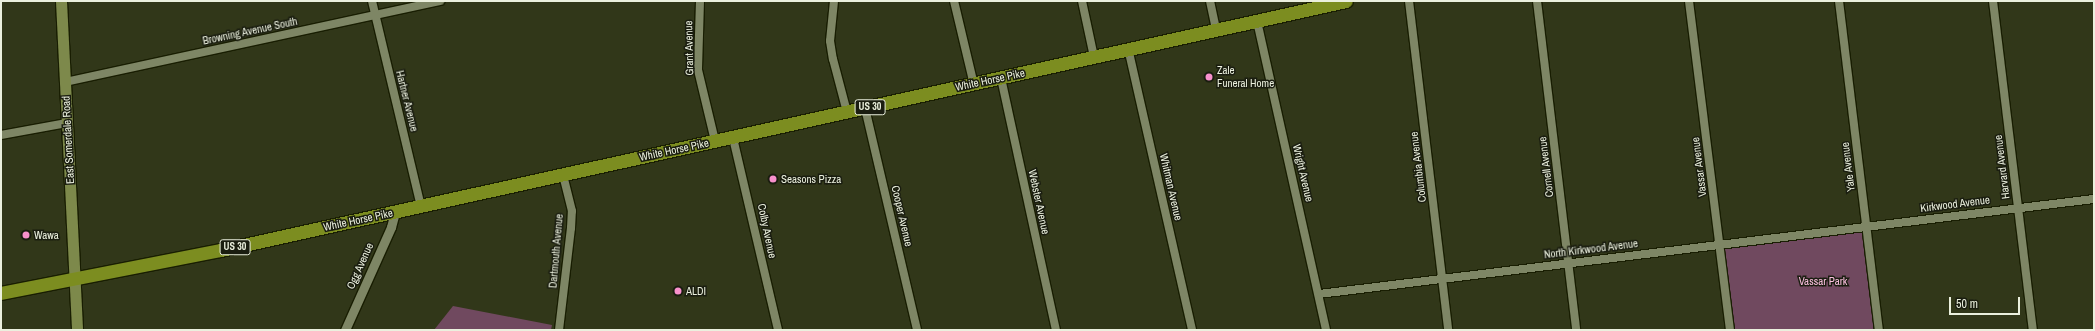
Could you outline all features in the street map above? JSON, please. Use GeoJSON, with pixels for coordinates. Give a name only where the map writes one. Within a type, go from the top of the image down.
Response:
{"type":"FeatureCollection","features":[{"type":"Feature","properties":{"kind":"highway","name":"White Horse Pike"},"geometry":{"type":"LineString","coordinates":[[1,292],[221,250],[974,85],[1128,48],[1340,2]]}},
{"type":"Feature","properties":{"kind":"main road","name":"East Somerdale Road"},"geometry":{"type":"LineString","coordinates":[[61,1],[77,330]]}},
{"type":"Feature","properties":{"kind":"street","name":"Hartner Avenue"},"geometry":{"type":"LineString","coordinates":[[372,1],[421,206]]}},
{"type":"Feature","properties":{"kind":"street","name":"Browning Avenue South"},"geometry":{"type":"LineString","coordinates":[[65,82],[440,1]]}},
{"type":"Feature","properties":{"kind":"street","name":"Grant Avenue"},"geometry":{"type":"LineString","coordinates":[[700,1],[698,70],[715,141]]}},
{"type":"Feature","properties":{"kind":"street"},"geometry":{"type":"LineString","coordinates":[[834,1],[830,41],[833,59],[847,112]]}},
{"type":"Feature","properties":{"kind":"street"},"geometry":{"type":"LineString","coordinates":[[954,1],[974,85]]}},
{"type":"Feature","properties":{"kind":"street"},"geometry":{"type":"LineString","coordinates":[[1082,1],[1094,57]]}},
{"type":"Feature","properties":{"kind":"street"},"geometry":{"type":"LineString","coordinates":[[1210,1],[1216,30]]}},
{"type":"Feature","properties":{"kind":"street","name":"Columbia Avenue"},"geometry":{"type":"LineString","coordinates":[[1409,1],[1448,330]]}},
{"type":"Feature","properties":{"kind":"street","name":"Cornell Avenue"},"geometry":{"type":"LineString","coordinates":[[1537,1],[1576,330]]}},
{"type":"Feature","properties":{"kind":"street","name":"Vassar Avenue"},"geometry":{"type":"LineString","coordinates":[[1689,1],[1730,330]]}},
{"type":"Feature","properties":{"kind":"street","name":"Yale Avenue"},"geometry":{"type":"LineString","coordinates":[[1839,1],[1879,330]]}},
{"type":"Feature","properties":{"kind":"street","name":"Harvard Avenue"},"geometry":{"type":"LineString","coordinates":[[1993,1],[2033,330]]}},
{"type":"Feature","properties":{"kind":"street","name":"Wright Avenue"},"geometry":{"type":"LineString","coordinates":[[1257,21],[1326,330]]}},
{"type":"Feature","properties":{"kind":"street","name":"Whitman Avenue"},"geometry":{"type":"LineString","coordinates":[[1128,48],[1192,330]]}},
{"type":"Feature","properties":{"kind":"street","name":"Webster Avenue"},"geometry":{"type":"LineString","coordinates":[[1001,78],[1056,330]]}},
{"type":"Feature","properties":{"kind":"street","name":"Cooper Avenue"},"geometry":{"type":"LineString","coordinates":[[865,108],[917,330]]}},
{"type":"Feature","properties":{"kind":"street"},"geometry":{"type":"LineString","coordinates":[[1,135],[67,123]]}},
{"type":"Feature","properties":{"kind":"street","name":"Colby Avenue"},"geometry":{"type":"LineString","coordinates":[[733,138],[778,330]]}},
{"type":"Feature","properties":{"kind":"street","name":"Dartmouth Avenue"},"geometry":{"type":"LineString","coordinates":[[559,330],[572,228],[572,211],[563,175]]}},
{"type":"Feature","properties":{"kind":"street","name":"Kirkwood Avenue"},"geometry":{"type":"LineString","coordinates":[[1866,226],[2094,199]]}},
{"type":"Feature","properties":{"kind":"street","name":"Ogg Avenue"},"geometry":{"type":"LineString","coordinates":[[345,330],[390,227],[395,212]]}},
{"type":"Feature","properties":{"kind":"street","name":"North Kirkwood Avenue"},"geometry":{"type":"LineString","coordinates":[[1319,294],[1866,226]]}},
{"type":"Feature","properties":{"kind":"green space","name":"Vassar Park"},"geometry":{"type":"Polygon","coordinates":[[[1866,226],[1879,330],[1730,330],[1720,244],[1866,226]]]}},
{"type":"Feature","properties":{"kind":"green space"},"geometry":{"type":"Polygon","coordinates":[[[453,306],[552,325],[551,330],[434,330],[453,306]]]}},
{"type":"Feature","properties":{"kind":"place","name":"Zale Funeral Home"},"geometry":{"type":"Point","coordinates":[1209,77]}},
{"type":"Feature","properties":{"kind":"place","name":"Seasons Pizza"},"geometry":{"type":"Point","coordinates":[773,179]}},
{"type":"Feature","properties":{"kind":"place","name":"Wawa"},"geometry":{"type":"Point","coordinates":[26,235]}},
{"type":"Feature","properties":{"kind":"place","name":"ALDI"},"geometry":{"type":"Point","coordinates":[678,291]}}]}
